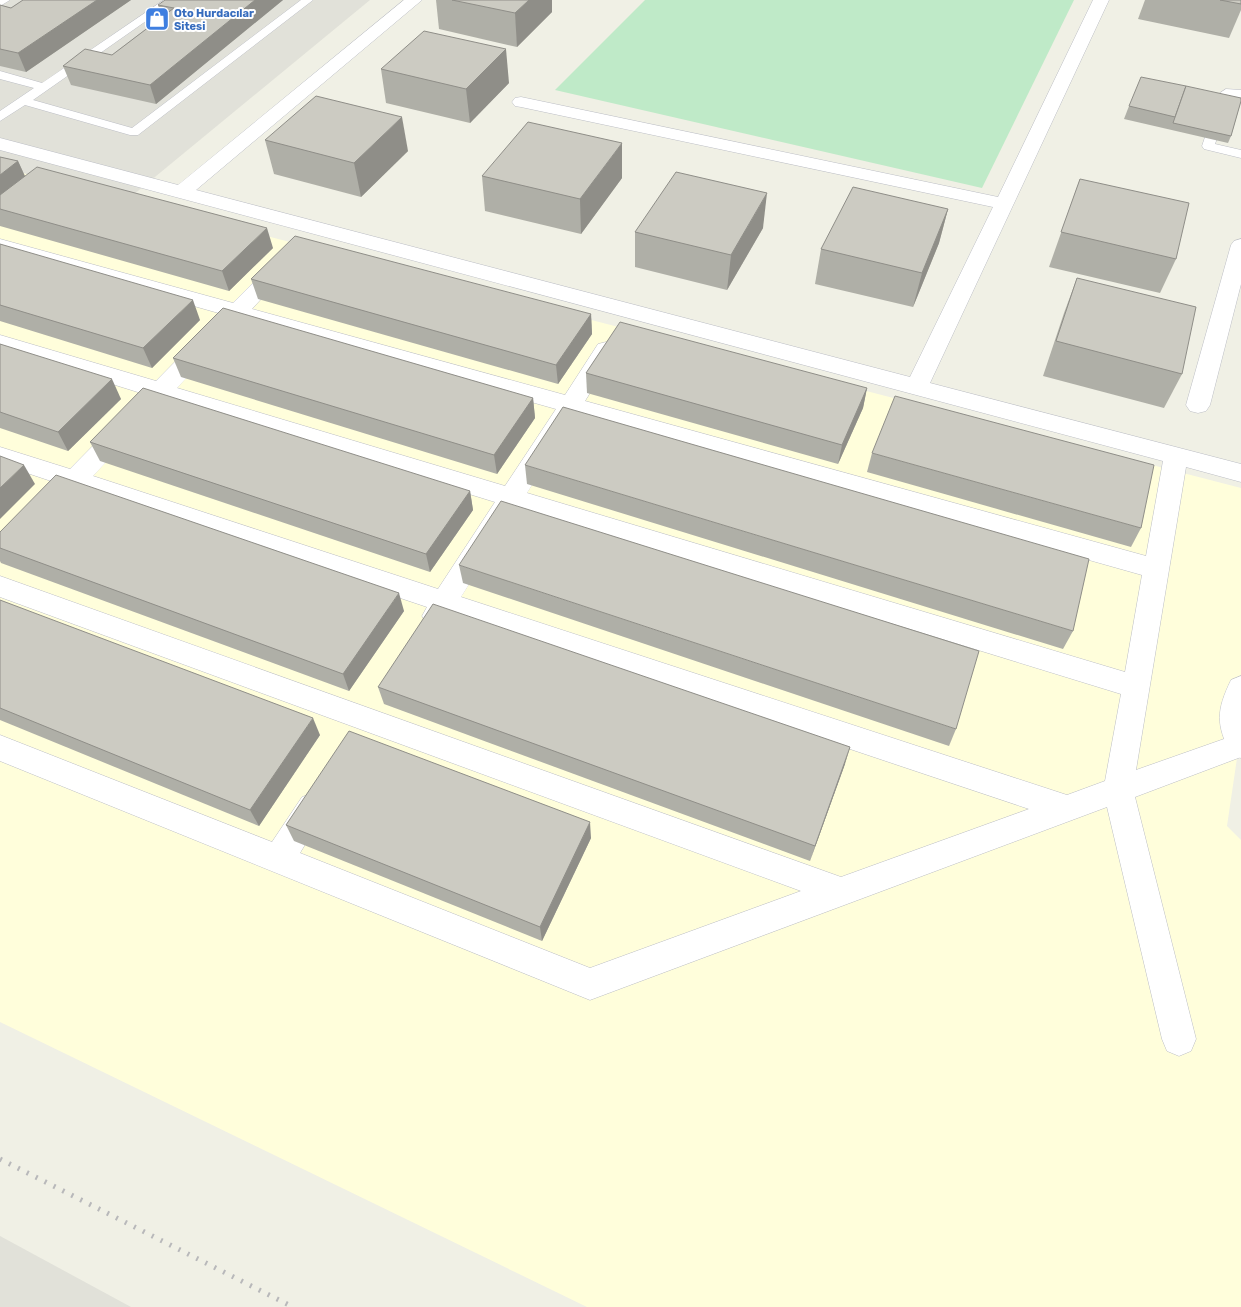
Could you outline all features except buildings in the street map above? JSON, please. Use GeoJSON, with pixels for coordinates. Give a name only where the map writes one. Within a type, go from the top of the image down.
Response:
{"type":"FeatureCollection","features":[{"type":"Feature","properties":{"kind":"street"},"geometry":{"type":"LineString","coordinates":[[182,192],[414,0]]}},
{"type":"Feature","properties":{"kind":"street"},"geometry":{"type":"LineString","coordinates":[[917,387],[1101,0]]}},
{"type":"Feature","properties":{"kind":"street"},"geometry":{"type":"LineString","coordinates":[[521,102],[1004,204]]}},
{"type":"Feature","properties":{"kind":"street"},"geometry":{"type":"LineString","coordinates":[[0,144],[60,168],[182,192],[1241,473]]}},
{"type":"Feature","properties":{"kind":"street"},"geometry":{"type":"LineString","coordinates":[[48,508],[318,228]]}},
{"type":"Feature","properties":{"kind":"street"},"geometry":{"type":"LineString","coordinates":[[0,245],[1156,568]]}},
{"type":"Feature","properties":{"kind":"street"},"geometry":{"type":"LineString","coordinates":[[1198,405],[1241,245]]}},
{"type":"Feature","properties":{"kind":"street"},"geometry":{"type":"LineString","coordinates":[[424,633],[630,311]]}},
{"type":"Feature","properties":{"kind":"street"},"geometry":{"type":"LineString","coordinates":[[0,342],[1136,687]]}},
{"type":"Feature","properties":{"kind":"street"},"geometry":{"type":"LineString","coordinates":[[0,455],[1070,809]]}},
{"type":"Feature","properties":{"kind":"street"},"geometry":{"type":"LineString","coordinates":[[1176,456],[1118,790],[1179,1039]]}},
{"type":"Feature","properties":{"kind":"street"},"geometry":{"type":"LineString","coordinates":[[0,586],[363,728],[843,892]]}},
{"type":"Feature","properties":{"kind":"street"},"geometry":{"type":"LineString","coordinates":[[0,748],[590,984],[1241,746],[1235,735],[1232,717],[1234,702],[1241,688]]}},
{"type":"Feature","properties":{"kind":"street"},"geometry":{"type":"LineString","coordinates":[[363,728],[384,696]]}},
{"type":"Feature","properties":{"kind":"street"},"geometry":{"type":"LineString","coordinates":[[279,859],[326,786]]}},
{"type":"Feature","properties":{"kind":"lane"},"geometry":{"type":"LineString","coordinates":[[0,3],[5,0]]}},
{"type":"Feature","properties":{"kind":"lane"},"geometry":{"type":"LineString","coordinates":[[0,117],[171,0]]}},
{"type":"Feature","properties":{"kind":"lane"},"geometry":{"type":"LineString","coordinates":[[23,101],[134,132],[308,0]]}},
{"type":"Feature","properties":{"kind":"lane"},"geometry":{"type":"LineString","coordinates":[[0,75],[43,87]]}},
{"type":"Feature","properties":{"kind":"lane"},"geometry":{"type":"LineString","coordinates":[[1241,94],[1226,93],[1208,146],[1241,154]]}},
{"type":"Feature","properties":{"kind":"shaded area"},"geometry":{"type":"Polygon","coordinates":[[[0,0],[370,0],[127,200],[0,167],[0,0]]]}},
{"type":"Feature","properties":{"kind":"shaded area"},"geometry":{"type":"Polygon","coordinates":[[[645,0],[1074,0],[982,188],[555,90],[645,0]]]}},
{"type":"Feature","properties":{"kind":"shaded area"},"geometry":{"type":"Polygon","coordinates":[[[0,167],[1241,488],[1241,731],[1227,826],[1241,840],[1241,1307],[587,1307],[0,1022],[0,167]]]}},
{"type":"Feature","properties":{"kind":"shaded area"},"geometry":{"type":"Polygon","coordinates":[[[0,1236],[131,1307],[0,1307],[0,1236]]]}},
{"type":"Feature","properties":{"kind":"railway"},"geometry":{"type":"LineString","coordinates":[[0,1159],[293,1307]]}},
{"type":"Feature","properties":{"kind":"place","name":"Oto Hurdacılar Sitesi"},"geometry":{"type":"Point","coordinates":[157,19]}}]}
